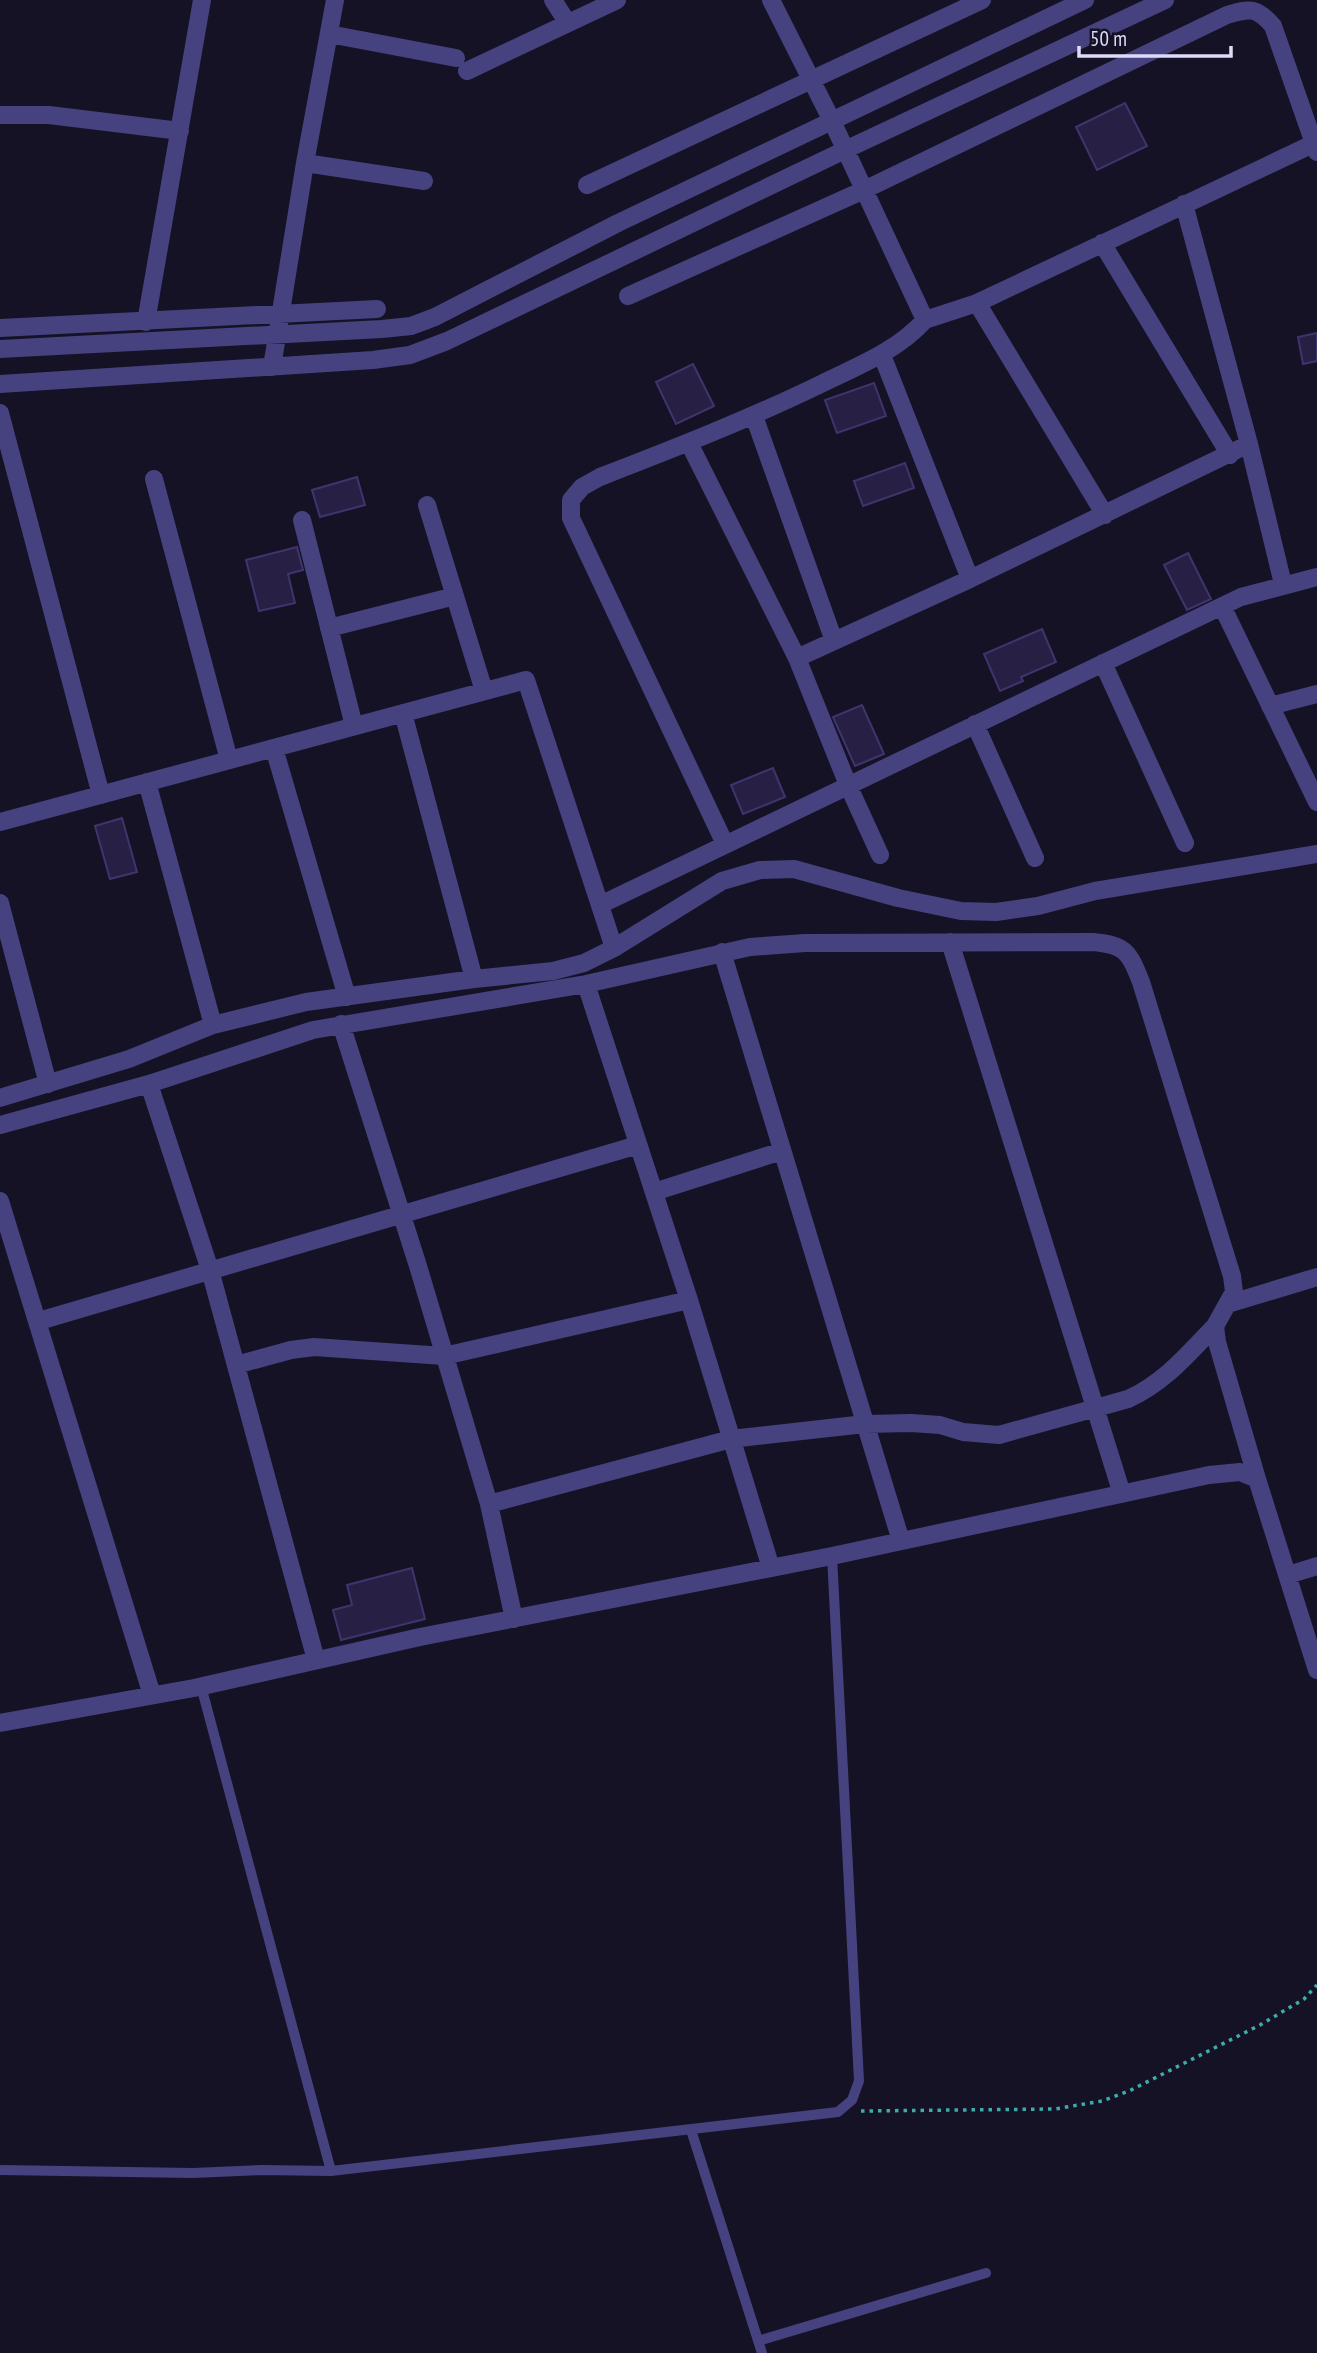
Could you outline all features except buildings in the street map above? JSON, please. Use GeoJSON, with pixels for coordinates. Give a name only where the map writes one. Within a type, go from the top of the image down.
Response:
{"type":"FeatureCollection","features":[{"type":"Feature","properties":{"kind":"street"},"geometry":{"type":"LineString","coordinates":[[146,322],[202,0]]}},
{"type":"Feature","properties":{"kind":"street"},"geometry":{"type":"LineString","coordinates":[[272,367],[304,163],[335,0]]}},
{"type":"Feature","properties":{"kind":"street"},"geometry":{"type":"LineString","coordinates":[[553,0],[567,22]]}},
{"type":"Feature","properties":{"kind":"street"},"geometry":{"type":"LineString","coordinates":[[329,34],[461,64],[617,0]]}},
{"type":"Feature","properties":{"kind":"street"},"geometry":{"type":"LineString","coordinates":[[771,0],[832,121],[925,320]]}},
{"type":"Feature","properties":{"kind":"street"},"geometry":{"type":"LineString","coordinates":[[587,185],[982,0]]}},
{"type":"Feature","properties":{"kind":"street"},"geometry":{"type":"LineString","coordinates":[[0,349],[411,326],[435,317],[618,223],[1085,0]]}},
{"type":"Feature","properties":{"kind":"street"},"geometry":{"type":"LineString","coordinates":[[0,384],[373,360],[410,355],[447,341],[1165,0]]}},
{"type":"Feature","properties":{"kind":"street"},"geometry":{"type":"LineString","coordinates":[[628,296],[864,190],[1227,15],[1247,9],[1262,13],[1273,26],[1316,147],[1184,204],[977,303],[925,320],[910,337],[882,355],[754,416],[582,486],[571,500],[572,518],[725,844]]}},
{"type":"Feature","properties":{"kind":"street"},"geometry":{"type":"LineString","coordinates":[[0,115],[49,115],[180,131]]}},
{"type":"Feature","properties":{"kind":"street"},"geometry":{"type":"LineString","coordinates":[[304,163],[424,181]]}},
{"type":"Feature","properties":{"kind":"street"},"geometry":{"type":"LineString","coordinates":[[1184,204],[1250,444],[1283,584]]}},
{"type":"Feature","properties":{"kind":"street"},"geometry":{"type":"LineString","coordinates":[[1102,243],[1230,455]]}},
{"type":"Feature","properties":{"kind":"street"},"geometry":{"type":"LineString","coordinates":[[977,303],[1105,514]]}},
{"type":"Feature","properties":{"kind":"street"},"geometry":{"type":"LineString","coordinates":[[0,328],[376,309]]}},
{"type":"Feature","properties":{"kind":"street"},"geometry":{"type":"LineString","coordinates":[[882,355],[970,579]]}},
{"type":"Feature","properties":{"kind":"street"},"geometry":{"type":"LineString","coordinates":[[0,413],[101,795]]}},
{"type":"Feature","properties":{"kind":"street"},"geometry":{"type":"LineString","coordinates":[[754,416],[834,641]]}},
{"type":"Feature","properties":{"kind":"street"},"geometry":{"type":"LineString","coordinates":[[689,443],[797,658],[848,785],[880,855]]}},
{"type":"Feature","properties":{"kind":"street"},"geometry":{"type":"LineString","coordinates":[[797,658],[970,579],[1250,444]]}},
{"type":"Feature","properties":{"kind":"street"},"geometry":{"type":"LineString","coordinates":[[154,479],[229,760]]}},
{"type":"Feature","properties":{"kind":"street"},"geometry":{"type":"LineString","coordinates":[[427,505],[484,691]]}},
{"type":"Feature","properties":{"kind":"street"},"geometry":{"type":"LineString","coordinates":[[302,520],[354,726]]}},
{"type":"Feature","properties":{"kind":"street"},"geometry":{"type":"LineString","coordinates":[[600,905],[1241,597],[1317,577]]}},
{"type":"Feature","properties":{"kind":"street"},"geometry":{"type":"LineString","coordinates":[[329,628],[454,596]]}},
{"type":"Feature","properties":{"kind":"street"},"geometry":{"type":"LineString","coordinates":[[1222,606],[1317,802]]}},
{"type":"Feature","properties":{"kind":"street"},"geometry":{"type":"LineString","coordinates":[[1102,663],[1185,843]]}},
{"type":"Feature","properties":{"kind":"street"},"geometry":{"type":"LineString","coordinates":[[0,822],[526,680],[614,948]]}},
{"type":"Feature","properties":{"kind":"street"},"geometry":{"type":"LineString","coordinates":[[1270,706],[1317,694]]}},
{"type":"Feature","properties":{"kind":"street"},"geometry":{"type":"LineString","coordinates":[[403,713],[474,979]]}},
{"type":"Feature","properties":{"kind":"street"},"geometry":{"type":"LineString","coordinates":[[975,724],[1035,858]]}},
{"type":"Feature","properties":{"kind":"street"},"geometry":{"type":"LineString","coordinates":[[274,748],[347,997]]}},
{"type":"Feature","properties":{"kind":"street"},"geometry":{"type":"LineString","coordinates":[[147,782],[213,1025]]}},
{"type":"Feature","properties":{"kind":"street"},"geometry":{"type":"LineString","coordinates":[[0,1098],[129,1059],[213,1025],[306,1002],[553,971],[584,963],[614,948],[722,881],[760,870],[794,870],[898,898],[961,911],[996,912],[1038,906],[1095,891],[1317,854]]}},
{"type":"Feature","properties":{"kind":"street"},"geometry":{"type":"LineString","coordinates":[[0,903],[48,1084]]}},
{"type":"Feature","properties":{"kind":"street"},"geometry":{"type":"LineString","coordinates":[[950,942],[1122,1494]]}},
{"type":"Feature","properties":{"kind":"street"},"geometry":{"type":"LineString","coordinates":[[0,1125],[149,1084],[287,1037],[341,1024],[586,984],[750,947],[805,943],[1093,942],[1114,944],[1130,957],[1172,1082],[1232,1276],[1234,1292],[1215,1326],[1157,1384],[1128,1399],[999,1435],[963,1432],[927,1423],[865,1424],[731,1439],[489,1504]]}},
{"type":"Feature","properties":{"kind":"street"},"geometry":{"type":"LineString","coordinates":[[722,952],[901,1541]]}},
{"type":"Feature","properties":{"kind":"street"},"geometry":{"type":"LineString","coordinates":[[586,984],[689,1300],[771,1568]]}},
{"type":"Feature","properties":{"kind":"street"},"geometry":{"type":"LineString","coordinates":[[341,1024],[489,1504],[514,1619]]}},
{"type":"Feature","properties":{"kind":"street"},"geometry":{"type":"LineString","coordinates":[[149,1084],[210,1270],[316,1660]]}},
{"type":"Feature","properties":{"kind":"street"},"geometry":{"type":"LineString","coordinates":[[38,1321],[638,1145]]}},
{"type":"Feature","properties":{"kind":"street"},"geometry":{"type":"LineString","coordinates":[[654,1192],[782,1151]]}},
{"type":"Feature","properties":{"kind":"street"},"geometry":{"type":"LineString","coordinates":[[0,1201],[152,1695]]}},
{"type":"Feature","properties":{"kind":"street"},"geometry":{"type":"LineString","coordinates":[[1228,1304],[1317,1277]]}},
{"type":"Feature","properties":{"kind":"street"},"geometry":{"type":"LineString","coordinates":[[236,1365],[291,1350],[314,1347],[444,1356],[689,1300]]}},
{"type":"Feature","properties":{"kind":"street"},"geometry":{"type":"LineString","coordinates":[[1215,1326],[1217,1342],[1257,1479],[1317,1670]]}},
{"type":"Feature","properties":{"kind":"street"},"geometry":{"type":"LineString","coordinates":[[0,1723],[201,1686],[1209,1475],[1240,1472],[1257,1479]]}},
{"type":"Feature","properties":{"kind":"street"},"geometry":{"type":"LineString","coordinates":[[1288,1575],[1317,1566]]}},
{"type":"Feature","properties":{"kind":"lane"},"geometry":{"type":"LineString","coordinates":[[0,2170],[193,2173],[331,2171],[838,2112],[852,2100],[859,2081],[832,1556]]}},
{"type":"Feature","properties":{"kind":"lane"},"geometry":{"type":"LineString","coordinates":[[201,1686],[331,2171]]}},
{"type":"Feature","properties":{"kind":"lane"},"geometry":{"type":"LineString","coordinates":[[691,2130],[762,2353]]}},
{"type":"Feature","properties":{"kind":"lane"},"geometry":{"type":"LineString","coordinates":[[758,2341],[986,2273]]}},
{"type":"Feature","properties":{"kind":"path"},"geometry":{"type":"LineString","coordinates":[[838,2112],[1055,2109],[1102,2101],[1129,2091],[1260,2025],[1304,1998],[1317,1985]]}}]}
